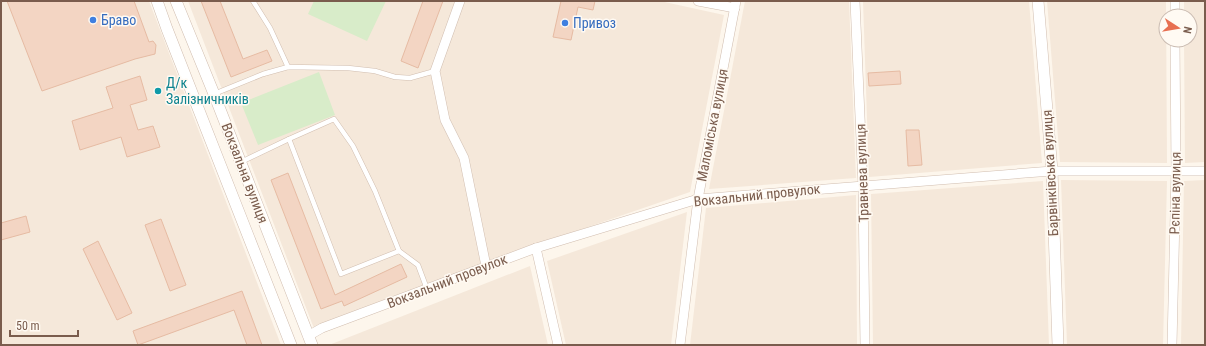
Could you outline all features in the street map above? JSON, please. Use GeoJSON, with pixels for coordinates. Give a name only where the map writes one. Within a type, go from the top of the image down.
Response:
{"type":"FeatureCollection","features":[{"type":"Feature","properties":{"kind":"street","name":"Вокзальна вулиця"},"geometry":{"type":"LineString","coordinates":[[157,1],[166,29],[291,345]]}},
{"type":"Feature","properties":{"kind":"street","name":"Вокзальна вулиця"},"geometry":{"type":"LineString","coordinates":[[176,1],[241,162],[310,340]]}},
{"type":"Feature","properties":{"kind":"street"},"geometry":{"type":"LineString","coordinates":[[460,1],[435,70],[445,120],[464,158],[486,266]]}},
{"type":"Feature","properties":{"kind":"street"},"geometry":{"type":"LineString","coordinates":[[698,1],[736,4]]}},
{"type":"Feature","properties":{"kind":"street","name":"Травнева вулиця"},"geometry":{"type":"LineString","coordinates":[[855,1],[863,186],[865,345]]}},
{"type":"Feature","properties":{"kind":"street","name":"Барвінківська вулиця"},"geometry":{"type":"LineString","coordinates":[[1038,1],[1052,171],[1058,345]]}},
{"type":"Feature","properties":{"kind":"street","name":"Маломіська вулиця"},"geometry":{"type":"LineString","coordinates":[[680,345],[698,199],[736,4]]}},
{"type":"Feature","properties":{"kind":"street","name":"Рєпіна вулиця"},"geometry":{"type":"LineString","coordinates":[[1172,345],[1176,172],[1175,48]]}},
{"type":"Feature","properties":{"kind":"street","name":"Вокзальний провулок"},"geometry":{"type":"LineString","coordinates":[[310,340],[322,328],[427,290],[486,266],[536,248],[698,199],[1052,171],[1205,171]]}},
{"type":"Feature","properties":{"kind":"street"},"geometry":{"type":"LineString","coordinates":[[536,248],[558,345]]}},
{"type":"Feature","properties":{"kind":"lane"},"geometry":{"type":"LineString","coordinates":[[253,1],[270,28],[288,68]]}},
{"type":"Feature","properties":{"kind":"lane"},"geometry":{"type":"LineString","coordinates":[[214,94],[263,74],[288,68],[355,69],[410,78],[435,70]]}},
{"type":"Feature","properties":{"kind":"lane"},"geometry":{"type":"LineString","coordinates":[[241,162],[289,138],[334,119],[356,153],[375,191],[399,251],[418,265],[427,290]]}},
{"type":"Feature","properties":{"kind":"lane"},"geometry":{"type":"LineString","coordinates":[[289,138],[341,274],[399,251]]}},
{"type":"Feature","properties":{"kind":"shaded area"},"geometry":{"type":"Polygon","coordinates":[[[1,1],[149,1],[281,345],[1,345],[1,1]]]}},
{"type":"Feature","properties":{"kind":"shaded area"},"geometry":{"type":"Polygon","coordinates":[[[188,1],[660,1],[724,15],[690,192],[504,256],[315,331],[188,1]]]}},
{"type":"Feature","properties":{"kind":"shaded area"},"geometry":{"type":"Polygon","coordinates":[[[745,1],[849,1],[856,178],[709,189],[745,1]]]}},
{"type":"Feature","properties":{"kind":"shaded area"},"geometry":{"type":"Polygon","coordinates":[[[863,1],[1029,1],[1042,163],[869,177],[863,1]]]}},
{"type":"Feature","properties":{"kind":"shaded area"},"geometry":{"type":"Polygon","coordinates":[[[1047,1],[1166,1],[1166,8],[1158,8],[1158,48],[1166,48],[1167,163],[1060,162],[1047,1]]]}},
{"type":"Feature","properties":{"kind":"shaded area"},"geometry":{"type":"Polygon","coordinates":[[[1184,1],[1205,1],[1205,162],[1185,163],[1184,48],[1198,48],[1198,8],[1184,8],[1184,1]]]}},
{"type":"Feature","properties":{"kind":"shaded area"},"geometry":{"type":"Polygon","coordinates":[[[1061,180],[1167,181],[1163,345],[1067,345],[1061,180]]]}},
{"type":"Feature","properties":{"kind":"shaded area"},"geometry":{"type":"Polygon","coordinates":[[[1205,180],[1205,345],[1181,345],[1184,181],[1205,180]]]}},
{"type":"Feature","properties":{"kind":"shaded area"},"geometry":{"type":"Polygon","coordinates":[[[1043,181],[1049,345],[873,345],[871,194],[1043,181]]]}},
{"type":"Feature","properties":{"kind":"shaded area"},"geometry":{"type":"Polygon","coordinates":[[[856,195],[857,345],[690,345],[706,208],[856,195]]]}},
{"type":"Feature","properties":{"kind":"shaded area"},"geometry":{"type":"Polygon","coordinates":[[[687,212],[671,345],[566,345],[547,261],[687,212]]]}},
{"type":"Feature","properties":{"kind":"shaded area"},"geometry":{"type":"Polygon","coordinates":[[[530,266],[548,345],[329,345],[530,266]]]}},
{"type":"Feature","properties":{"kind":"green space"},"geometry":{"type":"Polygon","coordinates":[[[314,1],[386,1],[367,41],[308,14],[314,1]]]}},
{"type":"Feature","properties":{"kind":"green space"},"geometry":{"type":"Polygon","coordinates":[[[319,72],[335,115],[258,145],[241,103],[319,72]]]}},
{"type":"Feature","properties":{"kind":"building"},"geometry":{"type":"Polygon","coordinates":[[[7,1],[134,1],[149,42],[153,41],[156,45],[155,54],[135,59],[42,91],[7,1]]]}},
{"type":"Feature","properties":{"kind":"building"},"geometry":{"type":"Polygon","coordinates":[[[201,1],[220,1],[243,59],[267,50],[272,61],[231,77],[201,1]]]}},
{"type":"Feature","properties":{"kind":"building"},"geometry":{"type":"Polygon","coordinates":[[[423,1],[443,1],[418,68],[401,61],[423,1]]]}},
{"type":"Feature","properties":{"kind":"building","name":"Привоз"},"geometry":{"type":"Polygon","coordinates":[[[561,1],[595,1],[593,10],[578,7],[571,40],[553,37],[561,1]]]}},
{"type":"Feature","properties":{"kind":"building"},"geometry":{"type":"Polygon","coordinates":[[[900,71],[901,84],[869,86],[868,73],[900,71]]]}},
{"type":"Feature","properties":{"kind":"building"},"geometry":{"type":"Polygon","coordinates":[[[140,76],[147,100],[130,105],[138,130],[153,126],[160,147],[127,157],[121,137],[80,150],[72,121],[113,108],[106,87],[140,76]]]}},
{"type":"Feature","properties":{"kind":"building"},"geometry":{"type":"Polygon","coordinates":[[[906,130],[919,130],[922,165],[908,166],[906,130]]]}},
{"type":"Feature","properties":{"kind":"building"},"geometry":{"type":"Polygon","coordinates":[[[288,173],[335,295],[401,264],[407,277],[344,306],[342,301],[321,309],[271,180],[288,173]]]}},
{"type":"Feature","properties":{"kind":"building"},"geometry":{"type":"Polygon","coordinates":[[[26,216],[30,232],[1,240],[1,223],[26,216]]]}},
{"type":"Feature","properties":{"kind":"building"},"geometry":{"type":"Polygon","coordinates":[[[161,219],[186,285],[170,291],[145,225],[161,219]]]}},
{"type":"Feature","properties":{"kind":"building"},"geometry":{"type":"Polygon","coordinates":[[[98,241],[132,313],[117,320],[83,249],[98,241]]]}},
{"type":"Feature","properties":{"kind":"building"},"geometry":{"type":"Polygon","coordinates":[[[242,291],[262,345],[247,345],[234,310],[138,345],[133,331],[242,291]]]}},
{"type":"Feature","properties":{"kind":"place","name":"Браво"},"geometry":{"type":"Point","coordinates":[93,20]}},
{"type":"Feature","properties":{"kind":"place","name":"Привоз"},"geometry":{"type":"Point","coordinates":[565,23]}},
{"type":"Feature","properties":{"kind":"place","name":"Д/к Залізничників"},"geometry":{"type":"Point","coordinates":[158,91]}}]}
